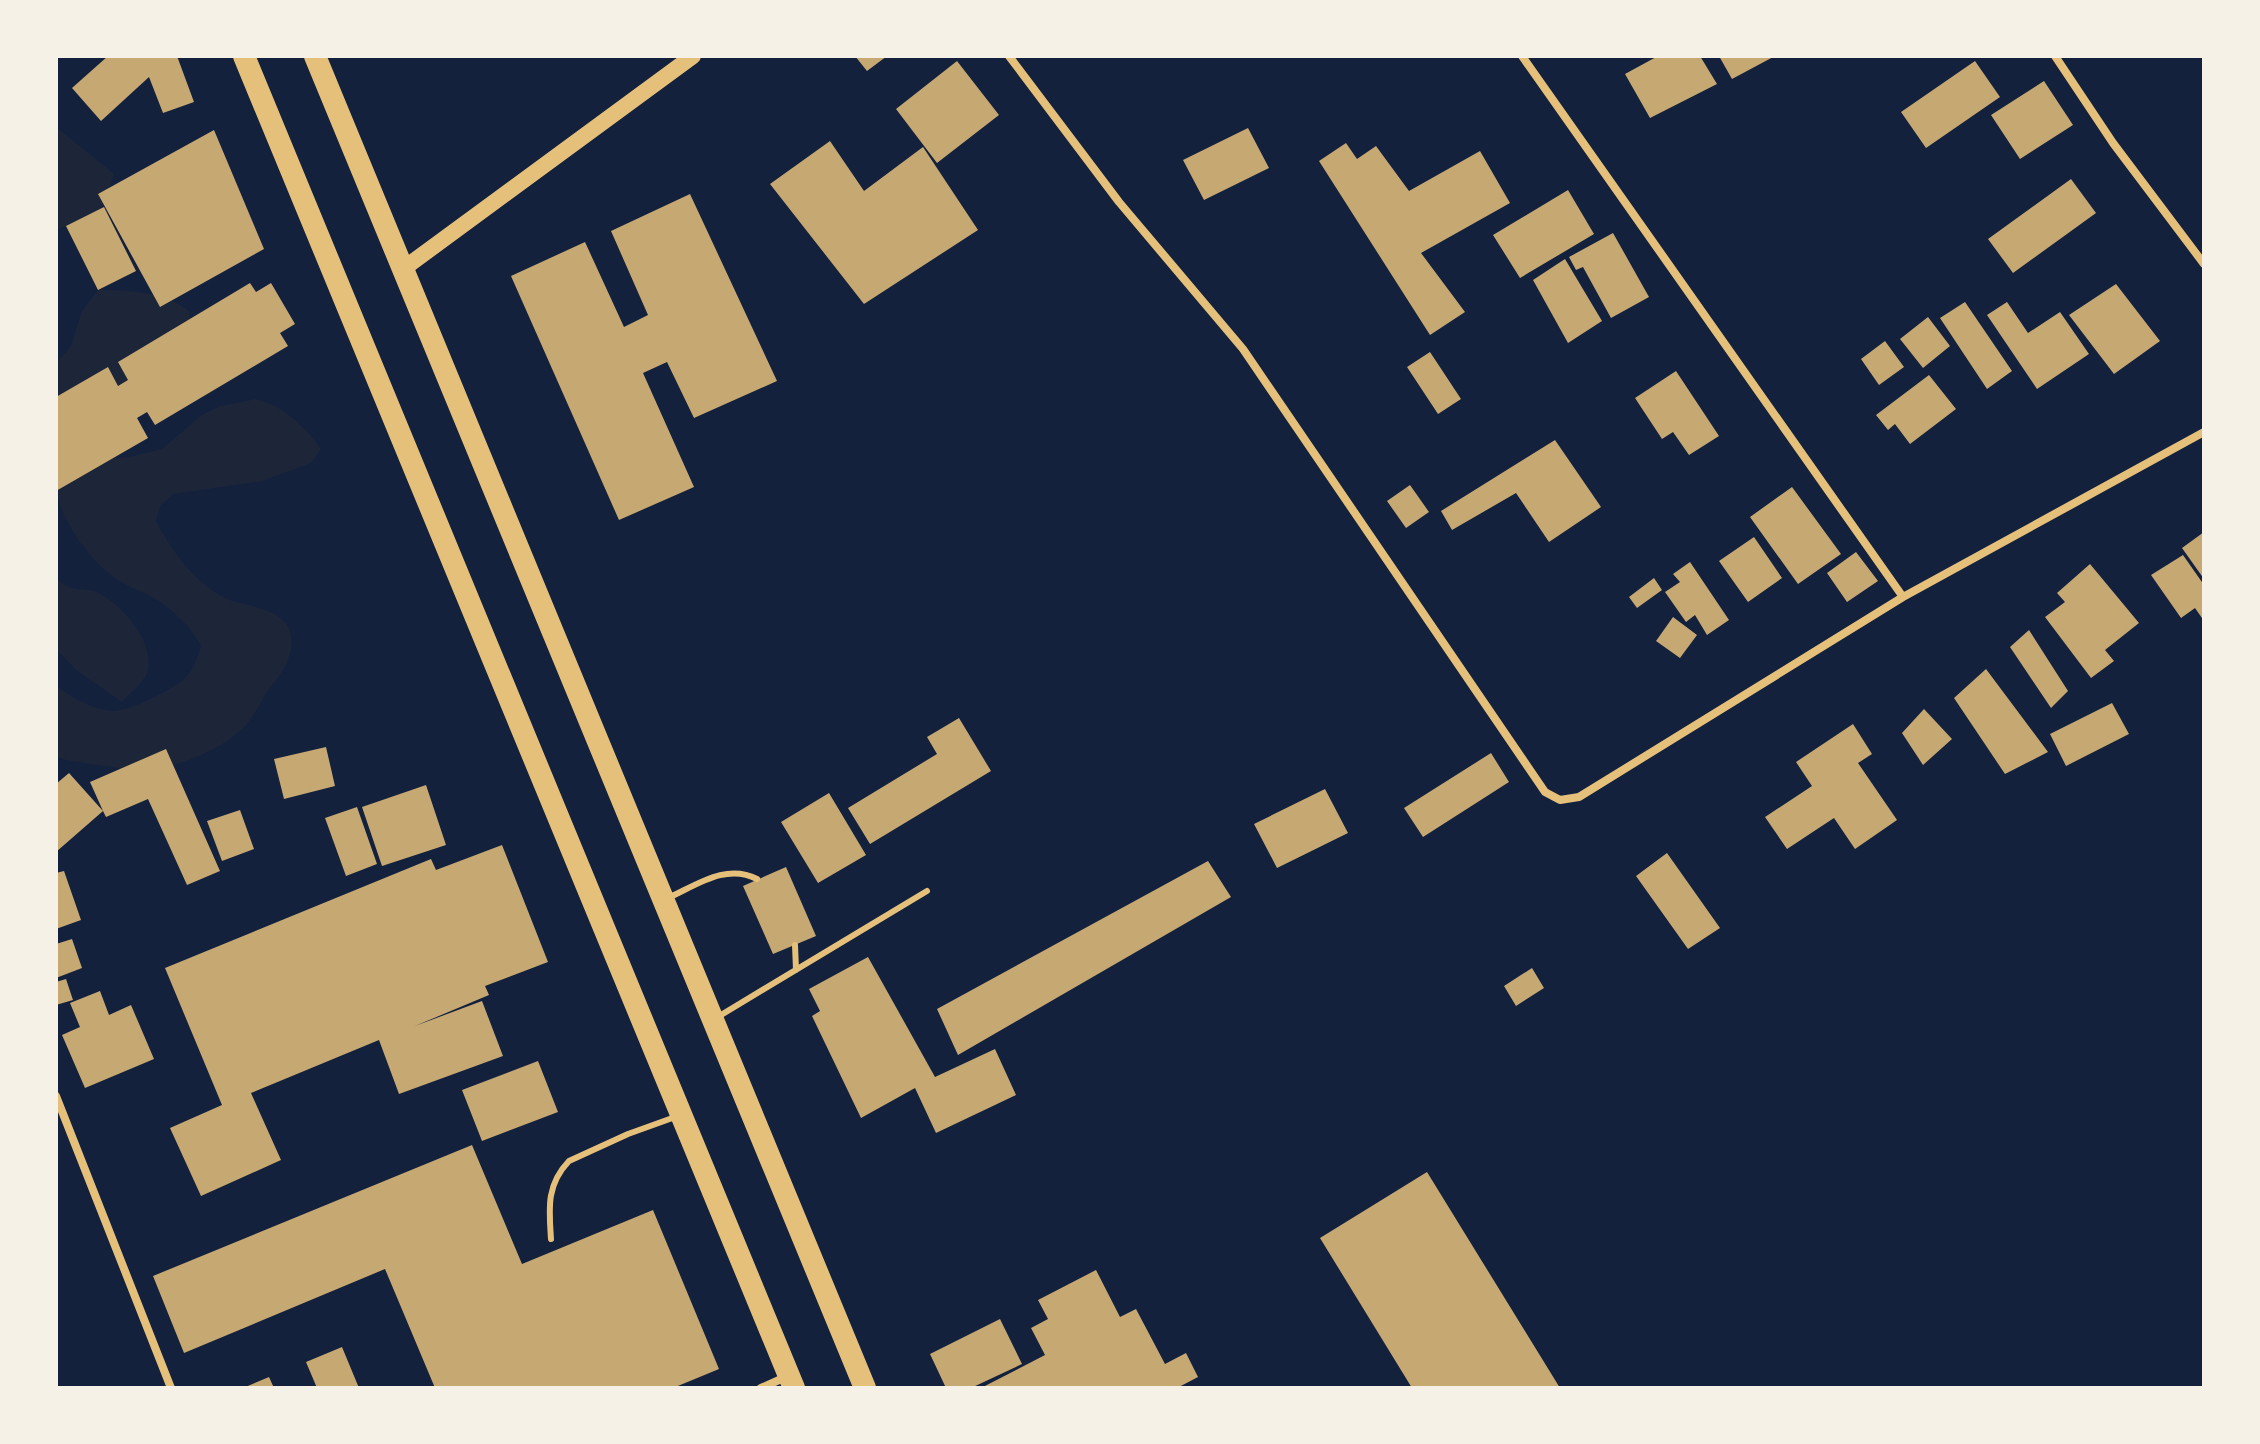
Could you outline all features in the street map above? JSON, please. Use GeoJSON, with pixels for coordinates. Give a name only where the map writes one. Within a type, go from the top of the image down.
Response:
{"type":"FeatureCollection","features":[{"type":"Feature","properties":{"kind":"highway"},"geometry":{"type":"LineString","coordinates":[[244,56],[791,1382]]}},
{"type":"Feature","properties":{"kind":"highway"},"geometry":{"type":"LineString","coordinates":[[315,56],[865,1388]]}},
{"type":"Feature","properties":{"kind":"main road"},"geometry":{"type":"LineString","coordinates":[[403,269],[693,56]]}},
{"type":"Feature","properties":{"kind":"street"},"geometry":{"type":"LineString","coordinates":[[1009,56],[1119,202],[1243,349],[1545,792],[1560,800],[1579,797],[1903,597],[2204,432]]}},
{"type":"Feature","properties":{"kind":"street"},"geometry":{"type":"LineString","coordinates":[[1522,56],[1903,597]]}},
{"type":"Feature","properties":{"kind":"street"},"geometry":{"type":"LineString","coordinates":[[2055,56],[2113,143],[2204,264]]}},
{"type":"Feature","properties":{"kind":"street"},"geometry":{"type":"LineString","coordinates":[[56,1096],[171,1388]]}},
{"type":"Feature","properties":{"kind":"street"},"geometry":{"type":"LineString","coordinates":[[761,1388],[791,1382]]}},
{"type":"Feature","properties":{"kind":"lane"},"geometry":{"type":"LineString","coordinates":[[663,900],[724,872],[744,872],[757,879]]}},
{"type":"Feature","properties":{"kind":"lane"},"geometry":{"type":"LineString","coordinates":[[713,1019],[927,891]]}},
{"type":"Feature","properties":{"kind":"lane"},"geometry":{"type":"LineString","coordinates":[[795,945],[796,970]]}},
{"type":"Feature","properties":{"kind":"lane"},"geometry":{"type":"LineString","coordinates":[[551,1239],[548,1198],[569,1161],[628,1134],[681,1115]]}},
{"type":"Feature","properties":{"kind":"shaded area"},"geometry":{"type":"Polygon","coordinates":[[[56,127],[114,174],[97,213],[58,229],[56,127]]]}},
{"type":"Feature","properties":{"kind":"shaded area"},"geometry":{"type":"Polygon","coordinates":[[[98,290],[158,296],[189,311],[191,331],[180,368],[118,386],[85,380],[56,421],[56,363],[71,346],[82,311],[98,290]]]}},
{"type":"Feature","properties":{"kind":"shaded area"},"geometry":{"type":"Polygon","coordinates":[[[256,399],[284,412],[308,433],[321,449],[311,463],[262,481],[173,494],[160,506],[156,521],[194,575],[214,592],[266,610],[286,624],[292,640],[282,672],[245,726],[208,752],[177,764],[133,769],[56,756],[56,686],[97,708],[112,711],[129,708],[161,694],[185,678],[201,645],[171,610],[115,577],[85,548],[69,525],[59,502],[62,474],[94,460],[129,457],[162,449],[202,415],[220,406],[256,399]]]}},
{"type":"Feature","properties":{"kind":"shaded area"},"geometry":{"type":"Polygon","coordinates":[[[56,578],[67,587],[92,590],[106,597],[126,615],[142,638],[149,662],[147,673],[122,702],[76,670],[56,649],[56,578]]]}},
{"type":"Feature","properties":{"kind":"building"},"geometry":{"type":"Polygon","coordinates":[[[108,56],[177,56],[194,102],[163,113],[149,77],[101,121],[72,88],[108,56]]]}},
{"type":"Feature","properties":{"kind":"building"},"geometry":{"type":"Polygon","coordinates":[[[855,56],[887,56],[867,71],[855,56]]]}},
{"type":"Feature","properties":{"kind":"building"},"geometry":{"type":"Polygon","coordinates":[[[1658,56],[1700,56],[1717,84],[1650,118],[1625,74],[1658,56]]]}},
{"type":"Feature","properties":{"kind":"building"},"geometry":{"type":"Polygon","coordinates":[[[1719,56],[1775,56],[1732,79],[1719,56]]]}},
{"type":"Feature","properties":{"kind":"building"},"geometry":{"type":"Polygon","coordinates":[[[957,61],[999,115],[937,163],[896,109],[957,61]]]}},
{"type":"Feature","properties":{"kind":"building"},"geometry":{"type":"Polygon","coordinates":[[[1975,61],[2000,97],[1926,148],[1901,112],[1975,61]]]}},
{"type":"Feature","properties":{"kind":"building"},"geometry":{"type":"Polygon","coordinates":[[[2044,81],[2073,125],[2020,159],[1991,115],[2044,81]]]}},
{"type":"Feature","properties":{"kind":"building"},"geometry":{"type":"Polygon","coordinates":[[[1248,128],[1269,168],[1204,200],[1183,160],[1248,128]]]}},
{"type":"Feature","properties":{"kind":"building"},"geometry":{"type":"Polygon","coordinates":[[[214,130],[264,249],[160,307],[98,194],[214,130]]]}},
{"type":"Feature","properties":{"kind":"building"},"geometry":{"type":"Polygon","coordinates":[[[830,141],[864,191],[923,147],[978,230],[864,304],[770,184],[830,141]]]}},
{"type":"Feature","properties":{"kind":"building"},"geometry":{"type":"Polygon","coordinates":[[[1346,143],[1357,159],[1376,146],[1409,191],[1480,151],[1510,203],[1421,253],[1465,312],[1430,335],[1319,161],[1346,143]]]}},
{"type":"Feature","properties":{"kind":"building"},"geometry":{"type":"Polygon","coordinates":[[[2071,179],[2096,213],[2013,273],[1988,239],[2071,179]]]}},
{"type":"Feature","properties":{"kind":"building"},"geometry":{"type":"Polygon","coordinates":[[[1568,190],[1594,234],[1520,278],[1493,235],[1568,190]]]}},
{"type":"Feature","properties":{"kind":"building"},"geometry":{"type":"Polygon","coordinates":[[[690,194],[777,381],[694,418],[667,362],[643,373],[694,487],[619,520],[511,276],[585,242],[624,327],[648,315],[611,231],[690,194]]]}},
{"type":"Feature","properties":{"kind":"building"},"geometry":{"type":"Polygon","coordinates":[[[104,207],[136,271],[98,290],[66,226],[104,207]]]}},
{"type":"Feature","properties":{"kind":"building"},"geometry":{"type":"Polygon","coordinates":[[[1613,233],[1649,297],[1611,318],[1583,267],[1576,270],[1569,257],[1613,233]]]}},
{"type":"Feature","properties":{"kind":"building"},"geometry":{"type":"Polygon","coordinates":[[[1565,259],[1602,321],[1568,343],[1533,280],[1565,259]]]}},
{"type":"Feature","properties":{"kind":"building"},"geometry":{"type":"Polygon","coordinates":[[[250,283],[256,292],[271,283],[295,324],[280,333],[288,346],[155,425],[147,412],[137,418],[148,438],[56,491],[56,397],[108,367],[118,386],[128,380],[118,362],[250,283]]]}},
{"type":"Feature","properties":{"kind":"building"},"geometry":{"type":"Polygon","coordinates":[[[2116,284],[2160,341],[2114,374],[2069,315],[2116,284]]]}},
{"type":"Feature","properties":{"kind":"building"},"geometry":{"type":"Polygon","coordinates":[[[1965,302],[2012,371],[1987,389],[1940,318],[1965,302]]]}},
{"type":"Feature","properties":{"kind":"building"},"geometry":{"type":"Polygon","coordinates":[[[2007,302],[2028,333],[2060,312],[2089,354],[2037,389],[1987,315],[2007,302]]]}},
{"type":"Feature","properties":{"kind":"building"},"geometry":{"type":"Polygon","coordinates":[[[1928,317],[1950,346],[1923,368],[1900,339],[1928,317]]]}},
{"type":"Feature","properties":{"kind":"building"},"geometry":{"type":"Polygon","coordinates":[[[1885,341],[1904,367],[1879,385],[1861,359],[1885,341]]]}},
{"type":"Feature","properties":{"kind":"building"},"geometry":{"type":"Polygon","coordinates":[[[1430,352],[1461,399],[1438,414],[1407,367],[1430,352]]]}},
{"type":"Feature","properties":{"kind":"building"},"geometry":{"type":"Polygon","coordinates":[[[1676,371],[1719,436],[1689,455],[1673,432],[1662,439],[1635,398],[1676,371]]]}},
{"type":"Feature","properties":{"kind":"building"},"geometry":{"type":"Polygon","coordinates":[[[1929,375],[1956,409],[1910,444],[1895,424],[1888,430],[1876,415],[1929,375]]]}},
{"type":"Feature","properties":{"kind":"building"},"geometry":{"type":"Polygon","coordinates":[[[1555,440],[1601,507],[1549,542],[1516,493],[1452,530],[1441,511],[1555,440]]]}},
{"type":"Feature","properties":{"kind":"building"},"geometry":{"type":"Polygon","coordinates":[[[1410,485],[1429,512],[1406,528],[1387,501],[1410,485]]]}},
{"type":"Feature","properties":{"kind":"building"},"geometry":{"type":"Polygon","coordinates":[[[1792,487],[1841,554],[1798,584],[1750,517],[1792,487]]]}},
{"type":"Feature","properties":{"kind":"building"},"geometry":{"type":"Polygon","coordinates":[[[2204,532],[2204,579],[2182,548],[2204,532]]]}},
{"type":"Feature","properties":{"kind":"building"},"geometry":{"type":"Polygon","coordinates":[[[1754,537],[1782,578],[1748,602],[1719,561],[1754,537]]]}},
{"type":"Feature","properties":{"kind":"building"},"geometry":{"type":"Polygon","coordinates":[[[1856,552],[1878,581],[1847,602],[1827,573],[1856,552]]]}},
{"type":"Feature","properties":{"kind":"building"},"geometry":{"type":"Polygon","coordinates":[[[2183,555],[2204,585],[2204,621],[2195,608],[2181,618],[2151,575],[2183,555]]]}},
{"type":"Feature","properties":{"kind":"building"},"geometry":{"type":"Polygon","coordinates":[[[1690,562],[1729,620],[1707,635],[1695,615],[1686,622],[1665,592],[1680,582],[1673,574],[1690,562]]]}},
{"type":"Feature","properties":{"kind":"building"},"geometry":{"type":"Polygon","coordinates":[[[2090,564],[2139,623],[2105,650],[2114,661],[2091,678],[2045,617],[2065,602],[2057,593],[2090,564]]]}},
{"type":"Feature","properties":{"kind":"building"},"geometry":{"type":"Polygon","coordinates":[[[1654,578],[1662,590],[1637,608],[1629,597],[1654,578]]]}},
{"type":"Feature","properties":{"kind":"building"},"geometry":{"type":"Polygon","coordinates":[[[1673,617],[1697,635],[1680,658],[1656,641],[1673,617]]]}},
{"type":"Feature","properties":{"kind":"building"},"geometry":{"type":"Polygon","coordinates":[[[2029,630],[2068,691],[2051,708],[2010,647],[2029,630]]]}},
{"type":"Feature","properties":{"kind":"building"},"geometry":{"type":"Polygon","coordinates":[[[1986,669],[2048,752],[2005,774],[1954,698],[1986,669]]]}},
{"type":"Feature","properties":{"kind":"building"},"geometry":{"type":"Polygon","coordinates":[[[2112,703],[2129,734],[2066,766],[2050,734],[2112,703]]]}},
{"type":"Feature","properties":{"kind":"building"},"geometry":{"type":"Polygon","coordinates":[[[1924,709],[1952,739],[1923,765],[1902,733],[1924,709]]]}},
{"type":"Feature","properties":{"kind":"building"},"geometry":{"type":"Polygon","coordinates":[[[959,718],[991,771],[870,844],[848,808],[937,754],[927,737],[959,718]]]}},
{"type":"Feature","properties":{"kind":"building"},"geometry":{"type":"Polygon","coordinates":[[[1853,724],[1872,754],[1858,763],[1897,820],[1855,849],[1834,818],[1787,849],[1765,817],[1812,786],[1796,762],[1853,724]]]}},
{"type":"Feature","properties":{"kind":"building"},"geometry":{"type":"Polygon","coordinates":[[[326,747],[335,786],[284,799],[274,759],[326,747]]]}},
{"type":"Feature","properties":{"kind":"building"},"geometry":{"type":"Polygon","coordinates":[[[166,749],[220,871],[187,885],[148,799],[106,817],[90,782],[166,749]]]}},
{"type":"Feature","properties":{"kind":"building"},"geometry":{"type":"Polygon","coordinates":[[[1491,753],[1509,782],[1423,837],[1404,808],[1491,753]]]}},
{"type":"Feature","properties":{"kind":"building"},"geometry":{"type":"Polygon","coordinates":[[[69,773],[103,811],[56,852],[56,784],[69,773]]]}},
{"type":"Feature","properties":{"kind":"building"},"geometry":{"type":"Polygon","coordinates":[[[426,785],[446,845],[382,866],[362,807],[426,785]]]}},
{"type":"Feature","properties":{"kind":"building"},"geometry":{"type":"Polygon","coordinates":[[[1325,789],[1348,833],[1277,868],[1254,824],[1325,789]]]}},
{"type":"Feature","properties":{"kind":"building"},"geometry":{"type":"Polygon","coordinates":[[[829,793],[866,855],[818,883],[781,822],[829,793]]]}},
{"type":"Feature","properties":{"kind":"building"},"geometry":{"type":"Polygon","coordinates":[[[357,807],[377,864],[346,876],[325,818],[357,807]]]}},
{"type":"Feature","properties":{"kind":"building"},"geometry":{"type":"Polygon","coordinates":[[[240,810],[254,849],[222,861],[207,821],[240,810]]]}},
{"type":"Feature","properties":{"kind":"building"},"geometry":{"type":"Polygon","coordinates":[[[502,845],[548,962],[485,986],[489,995],[415,1026],[482,1001],[503,1056],[399,1094],[379,1040],[251,1093],[281,1160],[201,1196],[170,1128],[222,1105],[165,968],[431,859],[436,870],[502,845]]]}},
{"type":"Feature","properties":{"kind":"building"},"geometry":{"type":"Polygon","coordinates":[[[1667,853],[1720,928],[1688,949],[1636,876],[1667,853]]]}},
{"type":"Feature","properties":{"kind":"building"},"geometry":{"type":"Polygon","coordinates":[[[1208,861],[1231,897],[958,1055],[937,1009],[1208,861]]]}},
{"type":"Feature","properties":{"kind":"building"},"geometry":{"type":"Polygon","coordinates":[[[786,867],[816,936],[773,954],[743,886],[786,867]]]}},
{"type":"Feature","properties":{"kind":"building"},"geometry":{"type":"Polygon","coordinates":[[[64,871],[81,920],[56,929],[56,873],[64,871]]]}},
{"type":"Feature","properties":{"kind":"building"},"geometry":{"type":"Polygon","coordinates":[[[72,939],[82,968],[56,978],[56,944],[72,939]]]}},
{"type":"Feature","properties":{"kind":"building"},"geometry":{"type":"Polygon","coordinates":[[[868,957],[935,1077],[995,1049],[1016,1095],[936,1133],[915,1088],[861,1118],[812,1016],[820,1011],[809,989],[868,957]]]}},
{"type":"Feature","properties":{"kind":"building"},"geometry":{"type":"Polygon","coordinates":[[[1532,968],[1544,988],[1516,1006],[1504,986],[1532,968]]]}},
{"type":"Feature","properties":{"kind":"building"},"geometry":{"type":"Polygon","coordinates":[[[66,979],[73,1000],[56,1005],[56,982],[66,979]]]}},
{"type":"Feature","properties":{"kind":"building"},"geometry":{"type":"Polygon","coordinates":[[[100,991],[109,1015],[131,1005],[154,1059],[85,1088],[62,1035],[80,1027],[70,1003],[100,991]]]}},
{"type":"Feature","properties":{"kind":"building"},"geometry":{"type":"Polygon","coordinates":[[[538,1061],[558,1112],[482,1141],[462,1090],[538,1061]]]}},
{"type":"Feature","properties":{"kind":"building"},"geometry":{"type":"Polygon","coordinates":[[[472,1145],[522,1264],[653,1210],[719,1369],[673,1388],[435,1388],[385,1269],[184,1353],[153,1276],[472,1145]]]}},
{"type":"Feature","properties":{"kind":"building"},"geometry":{"type":"Polygon","coordinates":[[[1427,1172],[1560,1388],[1412,1388],[1320,1238],[1427,1172]]]}},
{"type":"Feature","properties":{"kind":"building"},"geometry":{"type":"Polygon","coordinates":[[[1096,1270],[1120,1317],[1136,1309],[1165,1364],[1186,1353],[1198,1377],[1177,1388],[981,1388],[1045,1355],[1031,1328],[1048,1319],[1038,1300],[1096,1270]]]}},
{"type":"Feature","properties":{"kind":"building"},"geometry":{"type":"Polygon","coordinates":[[[1000,1319],[1022,1364],[971,1388],[946,1388],[930,1354],[1000,1319]]]}},
{"type":"Feature","properties":{"kind":"building"},"geometry":{"type":"Polygon","coordinates":[[[342,1347],[359,1388],[317,1388],[306,1362],[342,1347]]]}},
{"type":"Feature","properties":{"kind":"building"},"geometry":{"type":"Polygon","coordinates":[[[269,1377],[274,1388],[243,1388],[269,1377]]]}}]}
